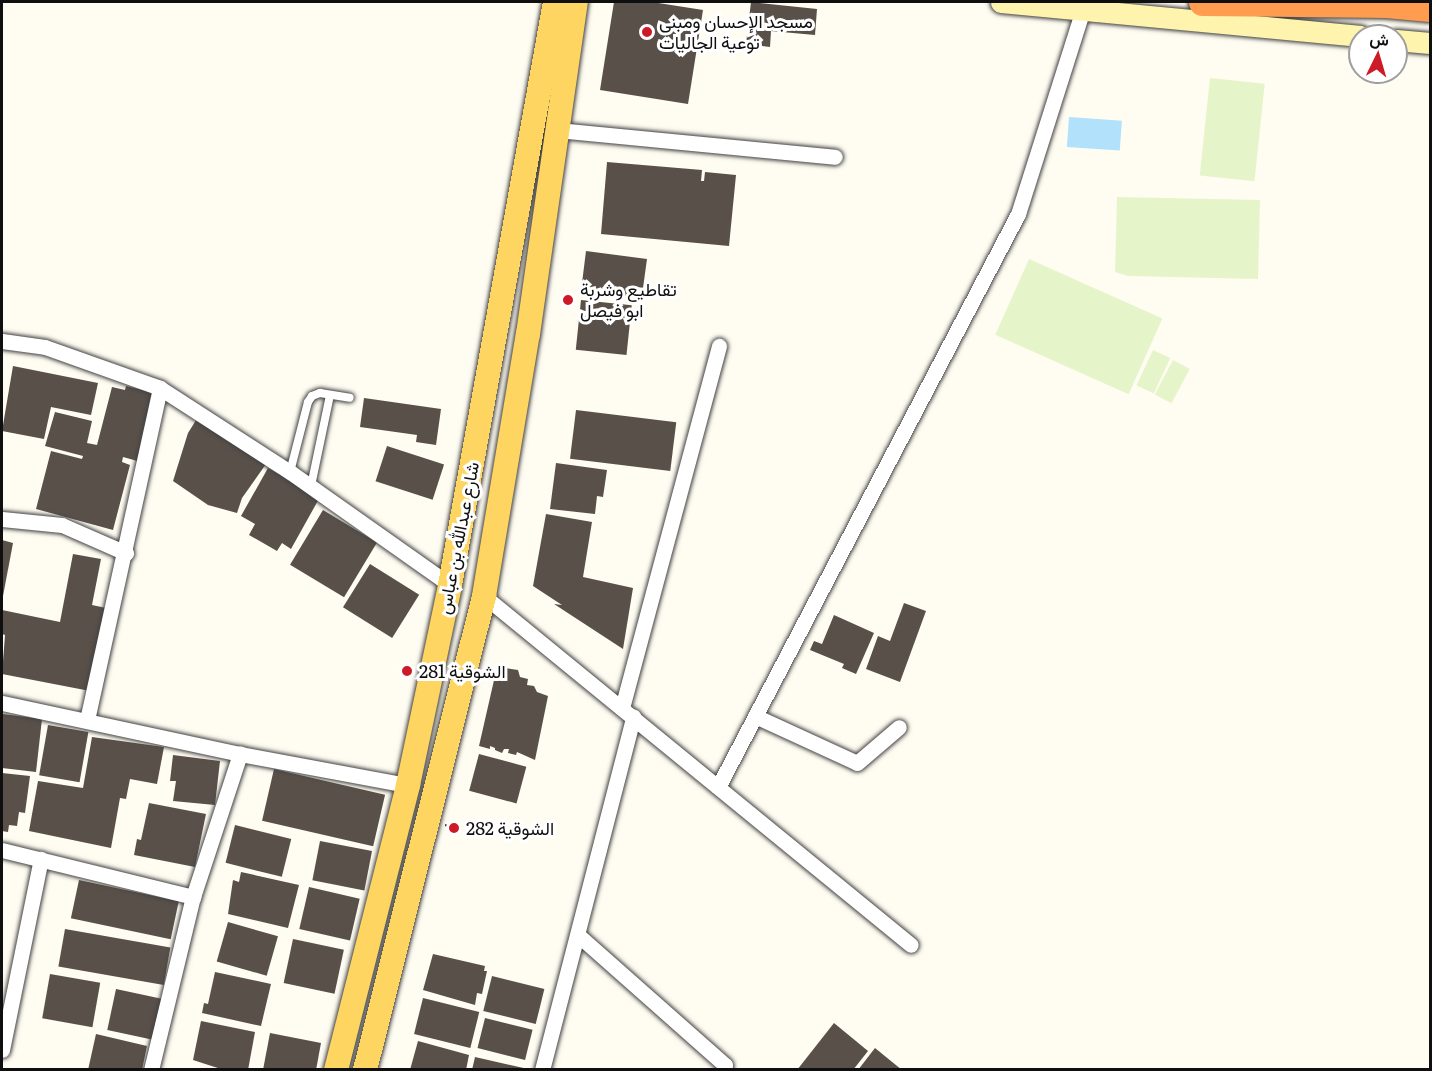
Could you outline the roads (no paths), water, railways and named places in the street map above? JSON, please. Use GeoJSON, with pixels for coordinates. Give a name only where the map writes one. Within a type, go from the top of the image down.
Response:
{"type":"FeatureCollection","features":[{"type":"Feature","properties":{"kind":"highway"},"geometry":{"type":"LineString","coordinates":[[1203,2],[1391,4]]}},
{"type":"Feature","properties":{"kind":"highway"},"geometry":{"type":"LineString","coordinates":[[1362,2],[1431,8]]}},
{"type":"Feature","properties":{"kind":"main road","name":"شارع عبدالله بن عباس"},"geometry":{"type":"LineString","coordinates":[[336,1070],[408,785],[450,585],[555,2]]}},
{"type":"Feature","properties":{"kind":"main road","name":"شارع عبدالله بن عباس"},"geometry":{"type":"LineString","coordinates":[[365,1070],[484,596],[528,334],[576,2]]}},
{"type":"Feature","properties":{"kind":"main road"},"geometry":{"type":"LineString","coordinates":[[1001,2],[1348,35]]}},
{"type":"Feature","properties":{"kind":"main road"},"geometry":{"type":"LineString","coordinates":[[1408,41],[1431,43]]}},
{"type":"Feature","properties":{"kind":"street"},"geometry":{"type":"LineString","coordinates":[[718,787],[1018,214],[1083,9]]}},
{"type":"Feature","properties":{"kind":"street"},"geometry":{"type":"LineString","coordinates":[[557,130],[836,157]]}},
{"type":"Feature","properties":{"kind":"street"},"geometry":{"type":"LineString","coordinates":[[2,341],[45,347],[160,388],[311,486],[450,585]]}},
{"type":"Feature","properties":{"kind":"street"},"geometry":{"type":"LineString","coordinates":[[542,1070],[578,935],[627,712],[719,346]]}},
{"type":"Feature","properties":{"kind":"street"},"geometry":{"type":"LineString","coordinates":[[87,720],[126,553],[160,388]]}},
{"type":"Feature","properties":{"kind":"street"},"geometry":{"type":"LineString","coordinates":[[2,519],[62,525],[126,553]]}},
{"type":"Feature","properties":{"kind":"street"},"geometry":{"type":"LineString","coordinates":[[484,596],[911,945]]}},
{"type":"Feature","properties":{"kind":"street"},"geometry":{"type":"LineString","coordinates":[[2,703],[240,754],[408,785]]}},
{"type":"Feature","properties":{"kind":"street"},"geometry":{"type":"LineString","coordinates":[[755,716],[857,762],[899,727]]}},
{"type":"Feature","properties":{"kind":"street"},"geometry":{"type":"LineString","coordinates":[[151,1070],[193,897],[240,754]]}},
{"type":"Feature","properties":{"kind":"street"},"geometry":{"type":"LineString","coordinates":[[2,850],[193,897]]}},
{"type":"Feature","properties":{"kind":"street"},"geometry":{"type":"LineString","coordinates":[[2,1050],[41,859]]}},
{"type":"Feature","properties":{"kind":"street"},"geometry":{"type":"LineString","coordinates":[[578,935],[725,1065],[724,1070]]}},
{"type":"Feature","properties":{"kind":"lane"},"geometry":{"type":"LineString","coordinates":[[290,472],[308,402],[320,393],[350,398]]}},
{"type":"Feature","properties":{"kind":"lane"},"geometry":{"type":"LineString","coordinates":[[311,486],[330,394]]}},
{"type":"Feature","properties":{"kind":"water"},"geometry":{"type":"Polygon","coordinates":[[[1069,117],[1122,121],[1120,151],[1067,147],[1069,117]]]}},
{"type":"Feature","properties":{"kind":"place","name":"مسجد الإحسان ومبنى توعية الجاليات"},"geometry":{"type":"Point","coordinates":[647,32]}},
{"type":"Feature","properties":{"kind":"place","name":"تقاطيع وشربة ابو فيصل"},"geometry":{"type":"Point","coordinates":[568,300]}},
{"type":"Feature","properties":{"kind":"place","name":"الشوقية 281"},"geometry":{"type":"Point","coordinates":[407,671]}},
{"type":"Feature","properties":{"kind":"place","name":"الشوقية 282"},"geometry":{"type":"Point","coordinates":[454,828]}}]}
